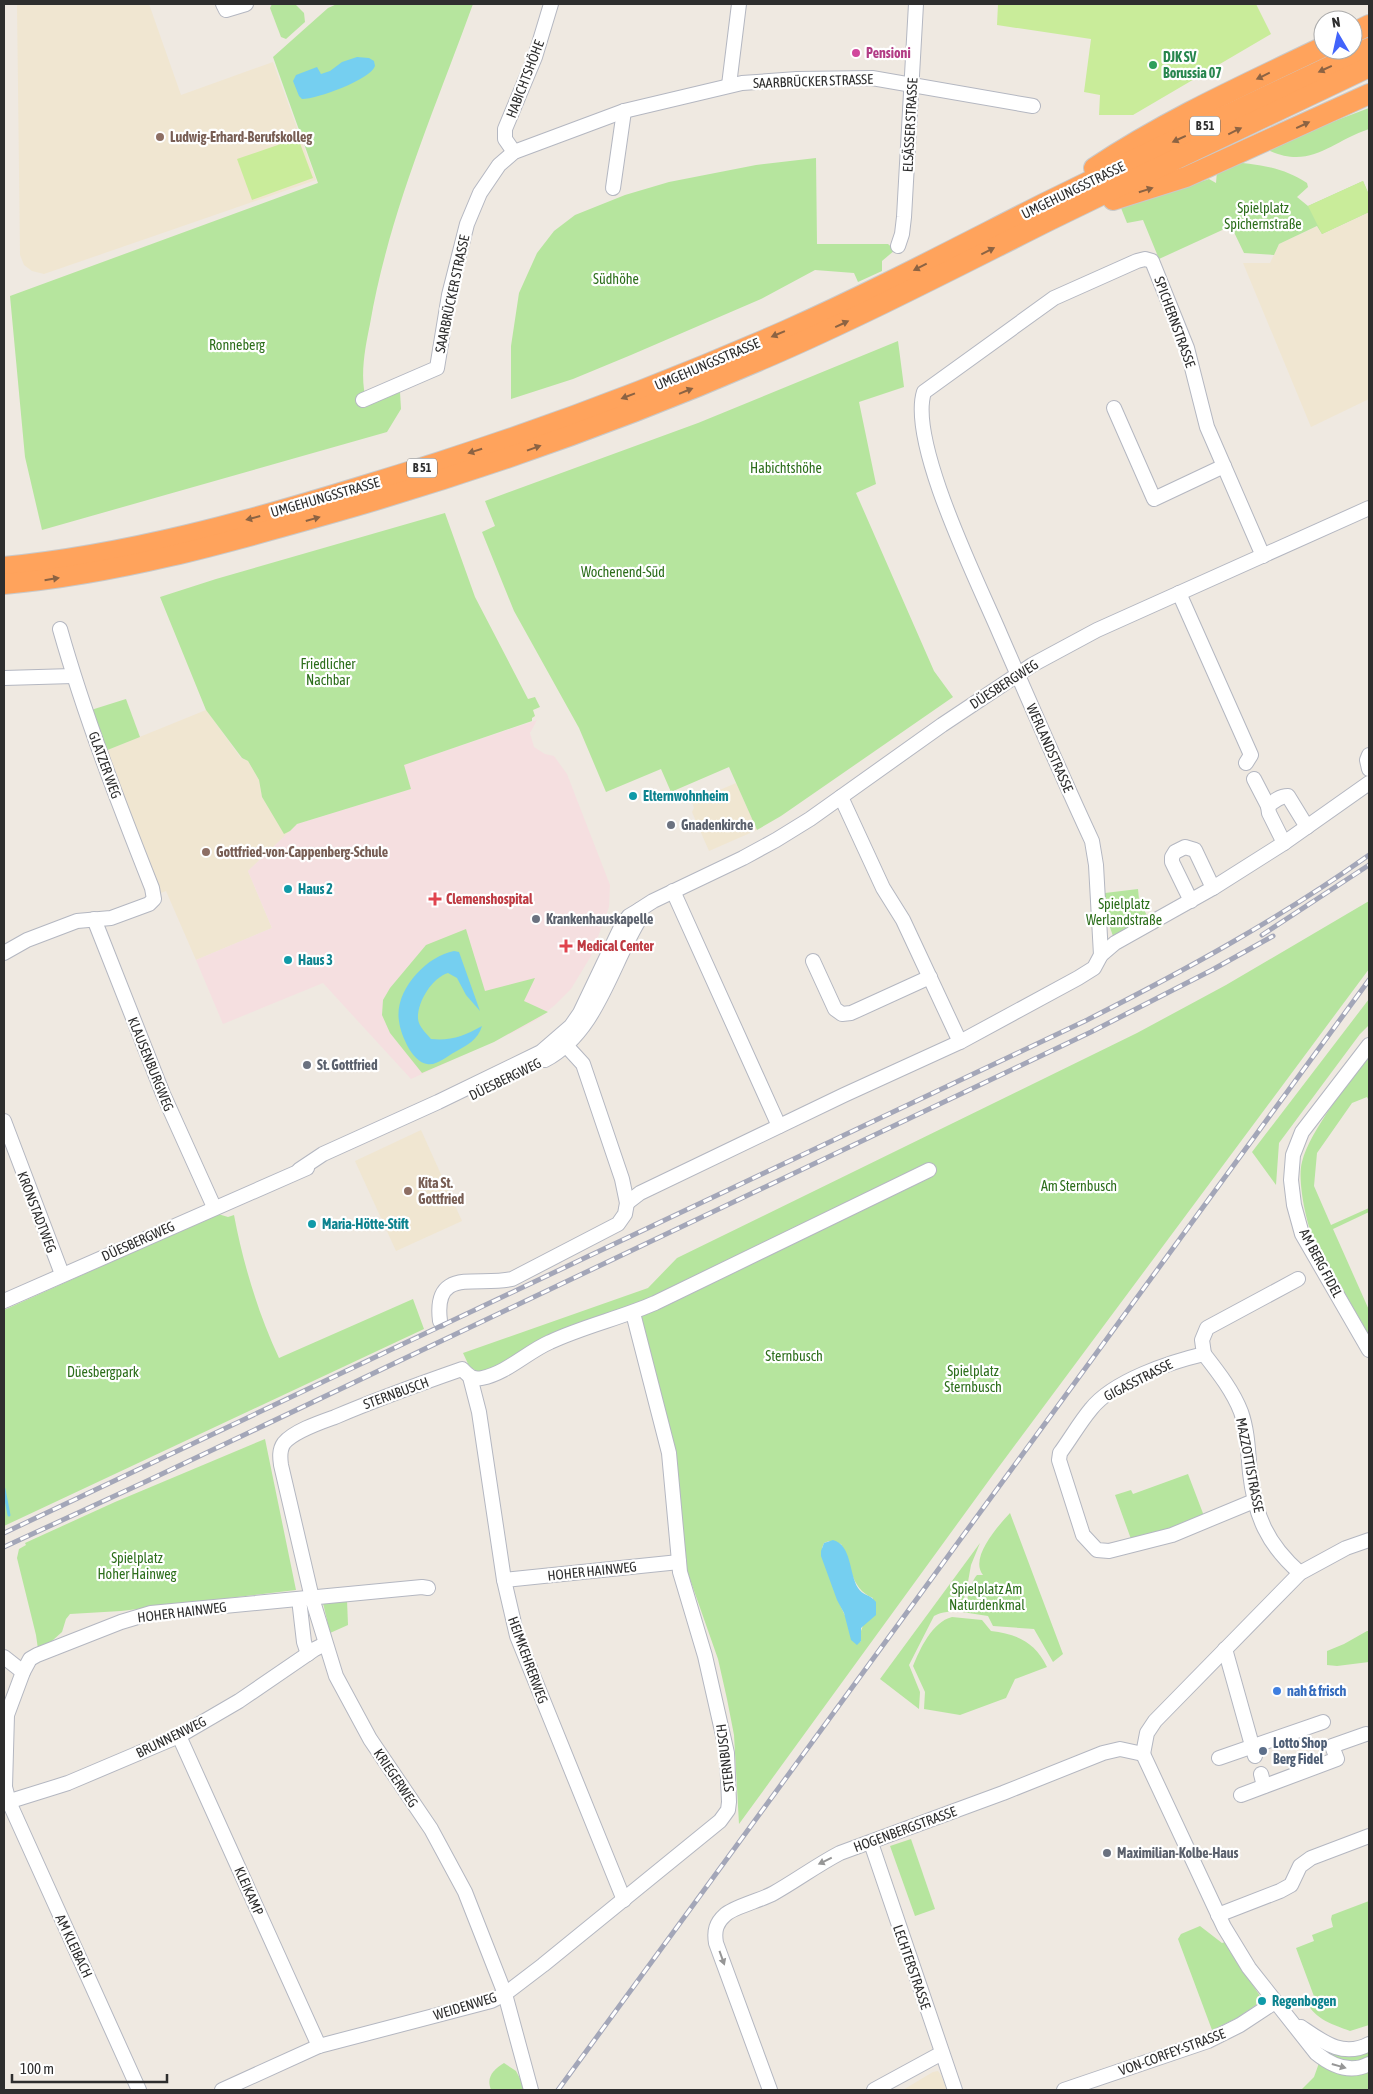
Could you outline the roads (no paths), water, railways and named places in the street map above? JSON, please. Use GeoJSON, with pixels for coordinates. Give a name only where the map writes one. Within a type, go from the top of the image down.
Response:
{"type":"FeatureCollection","features":[{"type":"Feature","properties":{"kind":"highway","name":"UMGEHUNGSSTRASSE"},"geometry":{"type":"LineString","coordinates":[[4,584],[97,572],[207,547],[378,500],[512,456],[670,398],[766,358],[888,302],[1045,213],[1369,48]]}},
{"type":"Feature","properties":{"kind":"highway"},"geometry":{"type":"LineString","coordinates":[[1045,213],[1135,140],[1190,111],[1313,52]]}},
{"type":"Feature","properties":{"kind":"highway","name":"UMGEHUNGSSTRASSE"},"geometry":{"type":"LineString","coordinates":[[4,567],[106,553],[200,532],[336,494],[496,444],[641,391],[786,331],[1369,67]]}},
{"type":"Feature","properties":{"kind":"highway"},"geometry":{"type":"LineString","coordinates":[[1045,213],[1186,177],[1243,153],[1369,94]]}},
{"type":"Feature","properties":{"kind":"street"},"geometry":{"type":"LineString","coordinates":[[223,4],[226,10],[246,4]]}},
{"type":"Feature","properties":{"kind":"street","name":"HABICHTSHÖHE"},"geometry":{"type":"LineString","coordinates":[[514,152],[505,139],[505,129],[535,57],[551,4]]}},
{"type":"Feature","properties":{"kind":"street"},"geometry":{"type":"LineString","coordinates":[[729,85],[739,4]]}},
{"type":"Feature","properties":{"kind":"street","name":"ELSÄSSER STRASSE"},"geometry":{"type":"LineString","coordinates":[[898,246],[904,217],[913,84],[916,4]]}},
{"type":"Feature","properties":{"kind":"street","name":"SAARBRÜCKER STRASSE"},"geometry":{"type":"LineString","coordinates":[[363,400],[436,368],[449,295],[467,224],[480,193],[499,165],[514,152],[624,111],[729,85],[797,79],[872,78],[1033,106]]}},
{"type":"Feature","properties":{"kind":"street"},"geometry":{"type":"LineString","coordinates":[[613,188],[624,111]]}},
{"type":"Feature","properties":{"kind":"street","name":"SPICHERNSTRASSE"},"geometry":{"type":"LineString","coordinates":[[924,392],[1054,298],[1084,283],[1145,259],[1152,261],[1187,348],[1207,427],[1263,556]]}},
{"type":"Feature","properties":{"kind":"street","name":"WERLANDSTRASSE"},"geometry":{"type":"LineString","coordinates":[[924,392],[920,404],[925,439],[938,482],[958,536],[1017,675],[1092,841],[1096,864],[1101,955]]}},
{"type":"Feature","properties":{"kind":"street"},"geometry":{"type":"LineString","coordinates":[[1114,408],[1154,499],[1224,466]]}},
{"type":"Feature","properties":{"kind":"street","name":"DÜESBERGWEG"},"geometry":{"type":"LineString","coordinates":[[4,1300],[299,1170],[321,1164],[479,1093],[548,1058],[563,1041],[590,1018],[638,922],[638,910],[755,852],[810,819],[942,725],[1017,675],[1097,630],[1369,508]]}},
{"type":"Feature","properties":{"kind":"street"},"geometry":{"type":"LineString","coordinates":[[1179,592],[1251,755],[1246,764]]}},
{"type":"Feature","properties":{"kind":"street","name":"GLATZER WEG"},"geometry":{"type":"LineString","coordinates":[[60,629],[73,676],[110,783],[152,888],[154,899],[149,904],[111,918],[94,919]]}},
{"type":"Feature","properties":{"kind":"street"},"geometry":{"type":"LineString","coordinates":[[4,678],[73,676]]}},
{"type":"Feature","properties":{"kind":"street"},"geometry":{"type":"LineString","coordinates":[[1369,756],[1367,760],[1369,769]]}},
{"type":"Feature","properties":{"kind":"street"},"geometry":{"type":"LineString","coordinates":[[1254,779],[1284,843]]}},
{"type":"Feature","properties":{"kind":"street"},"geometry":{"type":"LineString","coordinates":[[627,1203],[640,1192],[960,1042],[1078,978],[1094,968],[1101,955],[1115,943],[1213,888],[1284,843],[1369,783]]}},
{"type":"Feature","properties":{"kind":"street"},"geometry":{"type":"LineString","coordinates":[[1268,806],[1283,796],[1288,796],[1307,827]]}},
{"type":"Feature","properties":{"kind":"street"},"geometry":{"type":"LineString","coordinates":[[841,797],[883,888],[903,920],[960,1042]]}},
{"type":"Feature","properties":{"kind":"street"},"geometry":{"type":"LineString","coordinates":[[1191,901],[1172,862],[1175,852],[1185,847],[1195,850],[1213,888]]}},
{"type":"Feature","properties":{"kind":"street"},"geometry":{"type":"LineString","coordinates":[[673,891],[779,1126]]}},
{"type":"Feature","properties":{"kind":"street"},"geometry":{"type":"LineString","coordinates":[[4,953],[27,940],[76,921],[94,919]]}},
{"type":"Feature","properties":{"kind":"street","name":"KLAUSENBURGWEG"},"geometry":{"type":"LineString","coordinates":[[94,919],[163,1094],[214,1207]]}},
{"type":"Feature","properties":{"kind":"street"},"geometry":{"type":"LineString","coordinates":[[812,961],[835,1010],[842,1014],[851,1013],[930,977]]}},
{"type":"Feature","properties":{"kind":"street"},"geometry":{"type":"LineString","coordinates":[[440,1321],[439,1298],[443,1290],[459,1282],[512,1279],[618,1224],[625,1214],[627,1203],[622,1179],[583,1064],[563,1041]]}},
{"type":"Feature","properties":{"kind":"street","name":"AM BERG FIDEL"},"geometry":{"type":"LineString","coordinates":[[1369,1044],[1302,1132],[1293,1154],[1291,1180],[1294,1205],[1302,1234],[1369,1350]]}},
{"type":"Feature","properties":{"kind":"street","name":"KRONSTADTWEG"},"geometry":{"type":"LineString","coordinates":[[4,1121],[52,1252],[62,1274]]}},
{"type":"Feature","properties":{"kind":"street","name":"STERNBUSCH"},"geometry":{"type":"LineString","coordinates":[[280,1458],[280,1450],[285,1442],[315,1425],[462,1369],[470,1377],[483,1378],[495,1374],[550,1342],[633,1313],[929,1170]]}},
{"type":"Feature","properties":{"kind":"street"},"geometry":{"type":"LineString","coordinates":[[1204,1354],[1202,1340],[1208,1328],[1298,1278]]}},
{"type":"Feature","properties":{"kind":"street","name":"STERNBUSCH"},"geometry":{"type":"LineString","coordinates":[[633,1313],[669,1453],[679,1562],[706,1656],[727,1753],[729,1802],[728,1810],[720,1821]]}},
{"type":"Feature","properties":{"kind":"street","name":"GIGASSTRASSE"},"geometry":{"type":"LineString","coordinates":[[1204,1354],[1175,1361],[1157,1368],[1102,1398],[1092,1408],[1060,1453],[1060,1468],[1083,1535],[1097,1550],[1109,1551],[1172,1535],[1254,1501]]}},
{"type":"Feature","properties":{"kind":"street","name":"MAZZOTTISTRASSE"},"geometry":{"type":"LineString","coordinates":[[1204,1354],[1225,1383],[1241,1412],[1248,1443],[1254,1501],[1264,1528],[1283,1557],[1300,1572]]}},
{"type":"Feature","properties":{"kind":"street","name":"HEIMKEHRERWEG"},"geometry":{"type":"LineString","coordinates":[[470,1377],[479,1412],[504,1580],[517,1636],[624,1900]]}},
{"type":"Feature","properties":{"kind":"street","name":"KRIEGERWEG"},"geometry":{"type":"LineString","coordinates":[[280,1458],[306,1599],[336,1676],[370,1739],[431,1830],[465,1892],[505,1994],[531,2090]]}},
{"type":"Feature","properties":{"kind":"street"},"geometry":{"type":"LineString","coordinates":[[1367,2065],[1349,2069],[1333,2065],[1316,2053],[1249,1968],[1218,1915],[1143,1754],[1147,1733],[1155,1721],[1300,1572],[1346,1548],[1369,1540]]}},
{"type":"Feature","properties":{"kind":"street","name":"HOHER HAINWEG"},"geometry":{"type":"LineString","coordinates":[[504,1580],[679,1562]]}},
{"type":"Feature","properties":{"kind":"street","name":"HOHER HAINWEG"},"geometry":{"type":"LineString","coordinates":[[6,1803],[7,1715],[23,1672],[30,1660],[37,1655],[128,1619],[155,1613],[422,1587],[428,1588]]}},
{"type":"Feature","properties":{"kind":"street"},"geometry":{"type":"LineString","coordinates":[[306,1599],[304,1642],[308,1654]]}},
{"type":"Feature","properties":{"kind":"street","name":"BRUNNENWEG"},"geometry":{"type":"LineString","coordinates":[[6,1803],[68,1783],[179,1736],[239,1701],[325,1644]]}},
{"type":"Feature","properties":{"kind":"street"},"geometry":{"type":"LineString","coordinates":[[1225,1649],[1254,1751]]}},
{"type":"Feature","properties":{"kind":"street"},"geometry":{"type":"LineString","coordinates":[[4,1657],[23,1672]]}},
{"type":"Feature","properties":{"kind":"street"},"geometry":{"type":"LineString","coordinates":[[1219,1758],[1254,1751],[1323,1722]]}},
{"type":"Feature","properties":{"kind":"street"},"geometry":{"type":"LineString","coordinates":[[1241,1795],[1263,1780],[1337,1759],[1332,1746],[1366,1734]]}},
{"type":"Feature","properties":{"kind":"street","name":"KLEIKAMP"},"geometry":{"type":"LineString","coordinates":[[179,1736],[319,2046]]}},
{"type":"Feature","properties":{"kind":"street","name":"HOGENBERGSTRASSE"},"geometry":{"type":"LineString","coordinates":[[770,2090],[716,1943],[715,1933],[718,1922],[727,1913],[775,1893],[819,1863],[1104,1753],[1120,1749],[1143,1754]]}},
{"type":"Feature","properties":{"kind":"street","name":"AM KLEIBACH"},"geometry":{"type":"LineString","coordinates":[[6,1803],[139,2090]]}},
{"type":"Feature","properties":{"kind":"street","name":"WEIDENWEG"},"geometry":{"type":"LineString","coordinates":[[222,2090],[319,2046],[491,2001],[505,1994],[720,1821]]}},
{"type":"Feature","properties":{"kind":"street"},"geometry":{"type":"LineString","coordinates":[[1218,1915],[1280,1891],[1291,1885],[1300,1866],[1311,1858],[1369,1836]]}},
{"type":"Feature","properties":{"kind":"street","name":"LECHTERSTRASSE"},"geometry":{"type":"LineString","coordinates":[[871,1843],[955,2090]]}},
{"type":"Feature","properties":{"kind":"street","name":"VON-CORFEY-STRASSE"},"geometry":{"type":"LineString","coordinates":[[1064,2090],[1208,2041],[1240,2025],[1275,2002]]}},
{"type":"Feature","properties":{"kind":"street"},"geometry":{"type":"LineString","coordinates":[[1292,2022],[1332,2047],[1341,2050],[1356,2049],[1369,2044]]}},
{"type":"Feature","properties":{"kind":"street"},"geometry":{"type":"LineString","coordinates":[[874,2090],[942,2054]]}},
{"type":"Feature","properties":{"kind":"water"},"geometry":{"type":"Polygon","coordinates":[[[357,57],[369,58],[374,61],[375,66],[364,77],[354,83],[319,96],[302,99],[299,96],[293,81],[296,75],[317,67],[321,74],[330,71],[342,62],[357,57]]]}},
{"type":"Feature","properties":{"kind":"water"},"geometry":{"type":"Polygon","coordinates":[[[454,951],[459,952],[480,1011],[466,995],[457,978],[448,973],[436,980],[427,991],[418,1012],[419,1022],[431,1039],[457,1037],[482,1026],[475,1039],[468,1044],[438,1062],[424,1063],[412,1052],[401,1031],[399,1010],[402,998],[407,987],[423,967],[443,954],[454,951]]]}},
{"type":"Feature","properties":{"kind":"water"},"geometry":{"type":"Polygon","coordinates":[[[833,1540],[844,1548],[858,1588],[876,1602],[876,1615],[861,1628],[861,1641],[857,1645],[851,1640],[844,1613],[837,1600],[821,1556],[824,1543],[833,1540]]]}},
{"type":"Feature","properties":{"kind":"waterway"},"geometry":{"type":"LineString","coordinates":[[4,1489],[9,1515]]}},
{"type":"Feature","properties":{"kind":"railway"},"geometry":{"type":"LineString","coordinates":[[4,1533],[1085,1021],[1158,983],[1266,922],[1369,855]]}},
{"type":"Feature","properties":{"kind":"railway"},"geometry":{"type":"LineString","coordinates":[[1262,935],[1369,865]]}},
{"type":"Feature","properties":{"kind":"railway"},"geometry":{"type":"LineString","coordinates":[[4,1547],[147,1481],[1091,1032],[1212,970],[1273,936]]}},
{"type":"Feature","properties":{"kind":"railway"},"geometry":{"type":"LineString","coordinates":[[558,2090],[1369,980]]}},
{"type":"Feature","properties":{"kind":"place","name":"Pensioni"},"geometry":{"type":"Point","coordinates":[856,53]}},
{"type":"Feature","properties":{"kind":"place","name":"DJK SV Borussia 07"},"geometry":{"type":"Point","coordinates":[1153,65]}},
{"type":"Feature","properties":{"kind":"place","name":"Ludwig-Erhard-Berufskolleg"},"geometry":{"type":"Point","coordinates":[160,137]}},
{"type":"Feature","properties":{"kind":"place","name":"Elternwohnheim"},"geometry":{"type":"Point","coordinates":[633,796]}},
{"type":"Feature","properties":{"kind":"place","name":"Gnadenkirche"},"geometry":{"type":"Point","coordinates":[671,825]}},
{"type":"Feature","properties":{"kind":"place","name":"Gottfried-von-Cappenberg-Schule"},"geometry":{"type":"Point","coordinates":[206,852]}},
{"type":"Feature","properties":{"kind":"place","name":"Haus 2"},"geometry":{"type":"Point","coordinates":[288,889]}},
{"type":"Feature","properties":{"kind":"place","name":"Clemenshospital"},"geometry":{"type":"Point","coordinates":[435,899]}},
{"type":"Feature","properties":{"kind":"place","name":"Krankenhauskapelle"},"geometry":{"type":"Point","coordinates":[536,919]}},
{"type":"Feature","properties":{"kind":"place","name":"Medical Center"},"geometry":{"type":"Point","coordinates":[566,946]}},
{"type":"Feature","properties":{"kind":"place","name":"Haus 3"},"geometry":{"type":"Point","coordinates":[288,960]}},
{"type":"Feature","properties":{"kind":"place","name":"St. Gottfried"},"geometry":{"type":"Point","coordinates":[307,1065]}},
{"type":"Feature","properties":{"kind":"place","name":"Kita St. Gottfried"},"geometry":{"type":"Point","coordinates":[408,1191]}},
{"type":"Feature","properties":{"kind":"place","name":"Maria-Hötte-Stift"},"geometry":{"type":"Point","coordinates":[312,1224]}},
{"type":"Feature","properties":{"kind":"place","name":"nah & frisch"},"geometry":{"type":"Point","coordinates":[1277,1691]}},
{"type":"Feature","properties":{"kind":"place","name":"Lotto Shop Berg Fidel"},"geometry":{"type":"Point","coordinates":[1263,1751]}},
{"type":"Feature","properties":{"kind":"place","name":"Maximilian-Kolbe-Haus"},"geometry":{"type":"Point","coordinates":[1107,1853]}},
{"type":"Feature","properties":{"kind":"place","name":"Regenbogen"},"geometry":{"type":"Point","coordinates":[1262,2001]}},
{"type":"Feature","properties":{"kind":"park label","name":"Spielplatz Spichernstraße"},"geometry":{"type":"Point","coordinates":[1263,216]}},
{"type":"Feature","properties":{"kind":"park label","name":"Südhöhe"},"geometry":{"type":"Point","coordinates":[616,279]}},
{"type":"Feature","properties":{"kind":"park label","name":"Ronneberg"},"geometry":{"type":"Point","coordinates":[237,345]}},
{"type":"Feature","properties":{"kind":"park label","name":"Habichtshöhe"},"geometry":{"type":"Point","coordinates":[786,468]}},
{"type":"Feature","properties":{"kind":"park label","name":"Wochenend-Süd"},"geometry":{"type":"Point","coordinates":[623,572]}},
{"type":"Feature","properties":{"kind":"park label","name":"Friedlicher Nachbar"},"geometry":{"type":"Point","coordinates":[328,672]}},
{"type":"Feature","properties":{"kind":"park label","name":"Spielplatz Werlandstraße"},"geometry":{"type":"Point","coordinates":[1124,912]}},
{"type":"Feature","properties":{"kind":"park label","name":"Am Sternbusch"},"geometry":{"type":"Point","coordinates":[1079,1186]}},
{"type":"Feature","properties":{"kind":"park label","name":"Sternbusch"},"geometry":{"type":"Point","coordinates":[794,1356]}},
{"type":"Feature","properties":{"kind":"park label","name":"Düesbergpark"},"geometry":{"type":"Point","coordinates":[103,1372]}},
{"type":"Feature","properties":{"kind":"park label","name":"Spielplatz Sternbusch"},"geometry":{"type":"Point","coordinates":[973,1379]}},
{"type":"Feature","properties":{"kind":"park label","name":"Spielplatz Hoher Hainweg"},"geometry":{"type":"Point","coordinates":[137,1566]}},
{"type":"Feature","properties":{"kind":"park label","name":"Spielplatz Am Naturdenkmal"},"geometry":{"type":"Point","coordinates":[987,1598]}}]}
